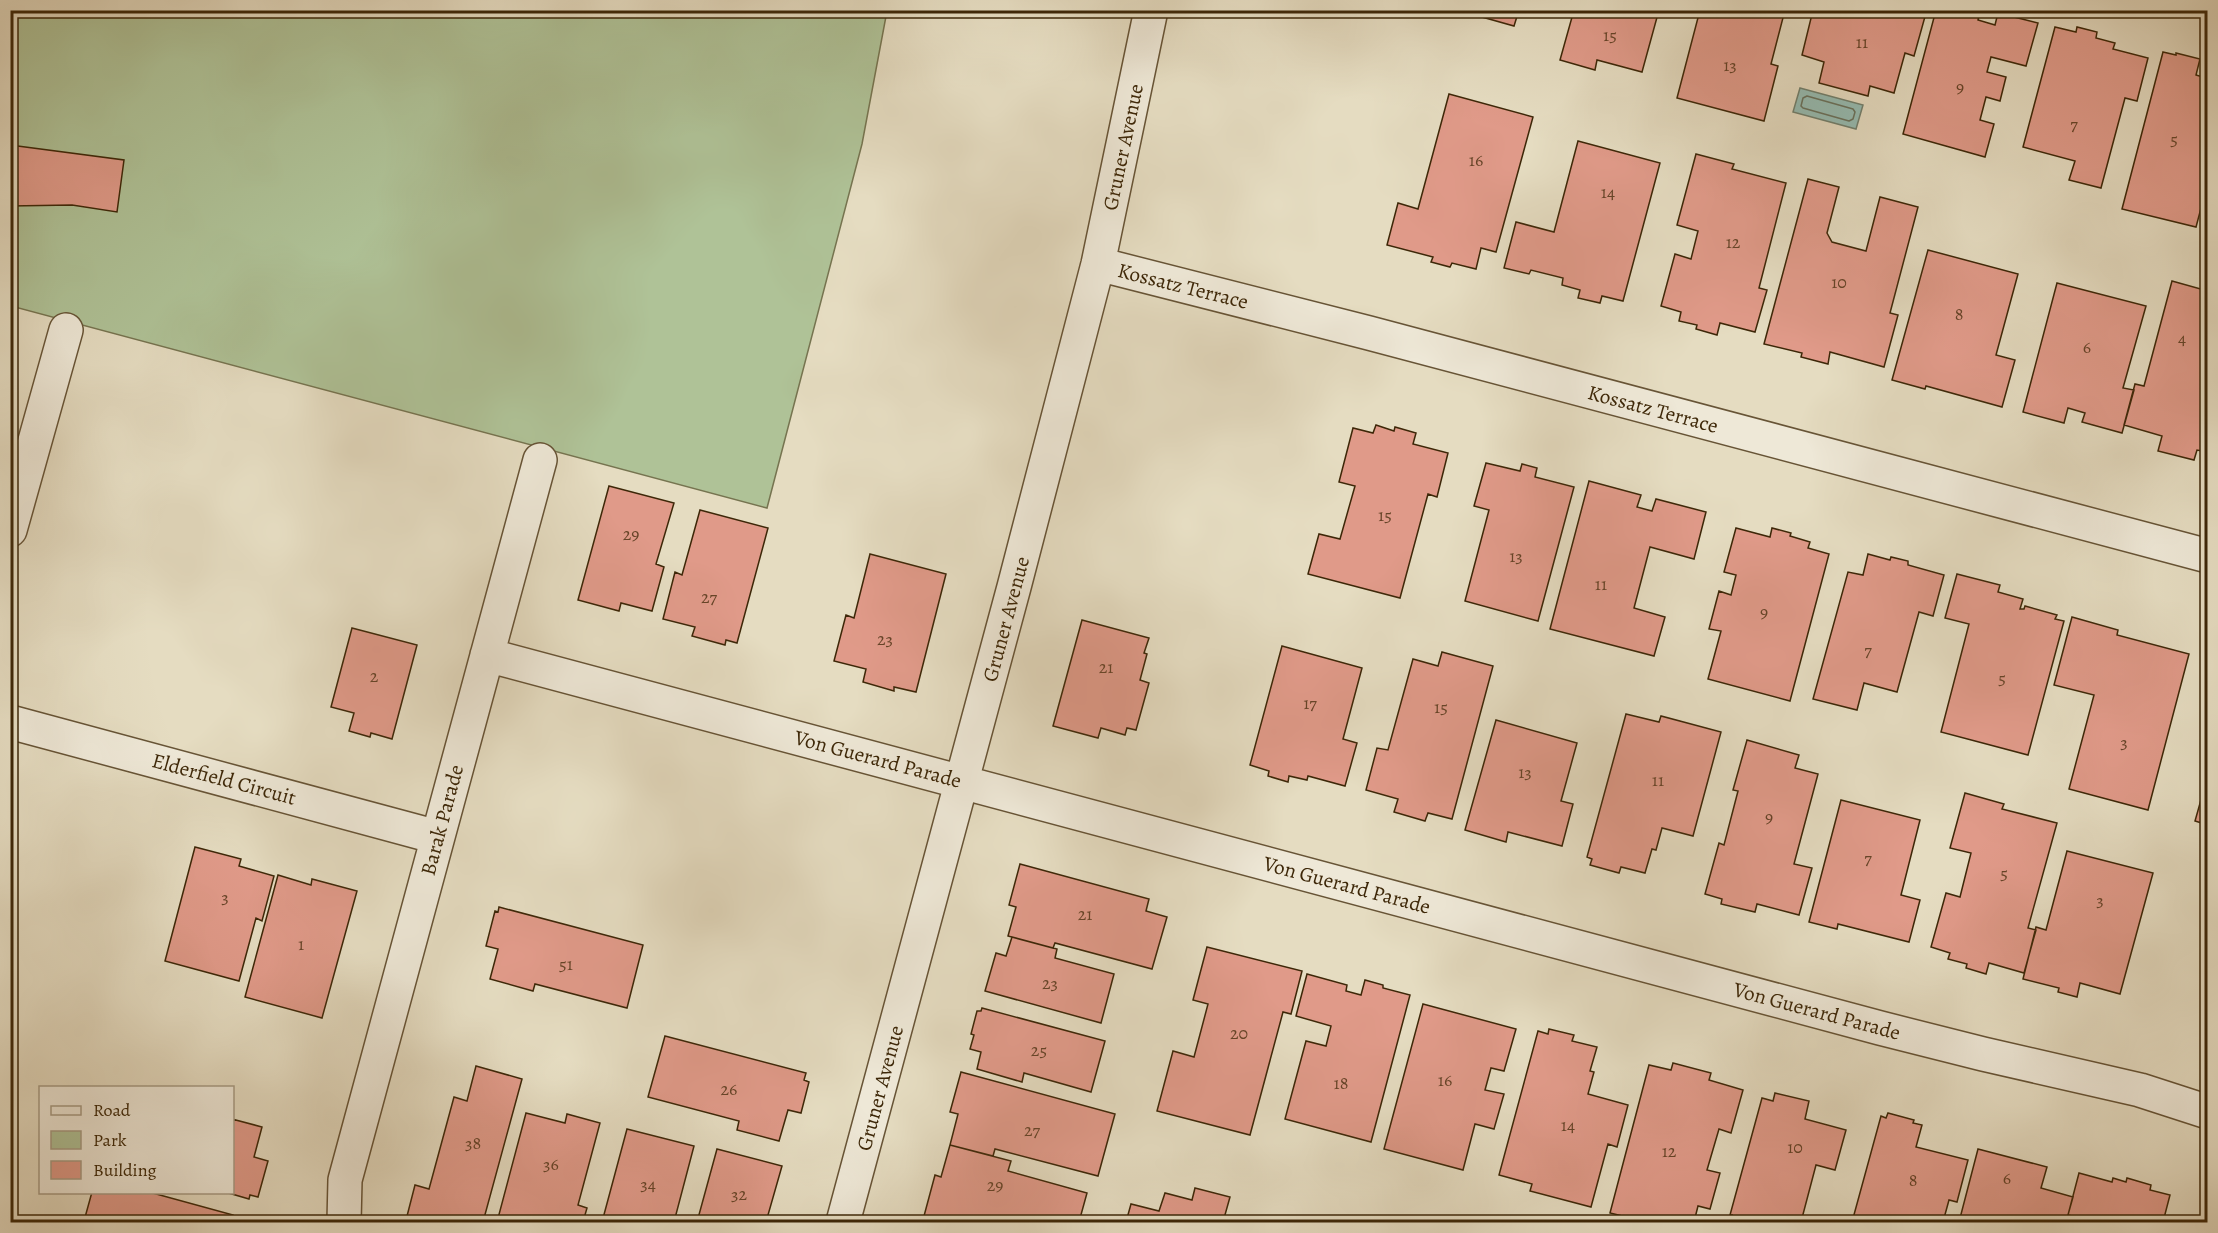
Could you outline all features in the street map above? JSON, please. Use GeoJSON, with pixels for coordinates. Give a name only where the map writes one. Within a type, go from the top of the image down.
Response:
{"type":"FeatureCollection","features":[{"type":"Feature","properties":{"kind":"street","name":"Gruner Avenue"},"geometry":{"type":"LineString","coordinates":[[843,1222],[1098,264],[1151,10]]}},
{"type":"Feature","properties":{"kind":"street","name":"Kossatz Terrace"},"geometry":{"type":"LineString","coordinates":[[1098,264],[1381,336],[2208,556]]}},
{"type":"Feature","properties":{"kind":"street"},"geometry":{"type":"LineString","coordinates":[[10,530],[66,330]]}},
{"type":"Feature","properties":{"kind":"street","name":"Barak Parade"},"geometry":{"type":"LineString","coordinates":[[344,1222],[345,1180],[540,460]]}},
{"type":"Feature","properties":{"kind":"street","name":"Von Guerard Parade"},"geometry":{"type":"LineString","coordinates":[[487,655],[1880,1028],[2140,1090],[2208,1112]]}},
{"type":"Feature","properties":{"kind":"street","name":"Elderfield Circuit"},"geometry":{"type":"LineString","coordinates":[[10,722],[437,837]]}},
{"type":"Feature","properties":{"kind":"street","name":"Barak Parade"},"geometry":{"type":"LineString","coordinates":[[321,1222],[345,1180]]}},
{"type":"Feature","properties":{"kind":"green space"},"geometry":{"type":"Polygon","coordinates":[[[10,11],[887,11],[862,144],[767,508],[11,306],[10,11]]]}},
{"type":"Feature","properties":{"kind":"water"},"geometry":{"type":"Polygon","coordinates":[[[1800,88],[1863,105],[1856,129],[1793,112],[1800,88]]]}},
{"type":"Feature","properties":{"kind":"building"},"geometry":{"type":"Polygon","coordinates":[[[1457,10],[1519,10],[1514,26],[1457,10]]]}},
{"type":"Feature","properties":{"kind":"building"},"geometry":{"type":"Polygon","coordinates":[[[1574,10],[1659,10],[1642,72],[1597,60],[1595,70],[1560,60],[1574,10]]]}},
{"type":"Feature","properties":{"kind":"building"},"geometry":{"type":"Polygon","coordinates":[[[1700,10],[1785,10],[1771,64],[1778,66],[1764,121],[1677,98],[1700,10]]]}},
{"type":"Feature","properties":{"kind":"building"},"geometry":{"type":"Polygon","coordinates":[[[1813,10],[1916,10],[1926,13],[1914,56],[1905,53],[1894,93],[1870,86],[1868,96],[1819,83],[1824,62],[1802,55],[1813,10]]]}},
{"type":"Feature","properties":{"kind":"building"},"geometry":{"type":"Polygon","coordinates":[[[1936,10],[1978,10],[1980,11],[1978,20],[1995,25],[1998,13],[2038,23],[2026,66],[1991,57],[1987,72],[2006,77],[2000,101],[1986,97],[1980,120],[1994,124],[1985,157],[1903,134],[1936,10]]]}},
{"type":"Feature","properties":{"kind":"building"},"geometry":{"type":"Polygon","coordinates":[[[2055,27],[2076,32],[2077,27],[2097,32],[2096,38],[2115,43],[2113,49],[2148,58],[2137,101],[2125,98],[2101,188],[2069,180],[2075,161],[2023,147],[2055,27]]]}},
{"type":"Feature","properties":{"kind":"building"},"geometry":{"type":"Polygon","coordinates":[[[2163,52],[2200,59],[2196,75],[2206,78],[2202,94],[2208,96],[2208,182],[2196,227],[2122,209],[2163,52]]]}},
{"type":"Feature","properties":{"kind":"building"},"geometry":{"type":"Polygon","coordinates":[[[1449,94],[1533,117],[1496,252],[1481,248],[1476,269],[1452,263],[1450,267],[1431,262],[1433,257],[1387,245],[1398,203],[1418,209],[1449,94]]]}},
{"type":"Feature","properties":{"kind":"building"},"geometry":{"type":"Polygon","coordinates":[[[1578,141],[1660,163],[1623,301],[1602,296],[1600,303],[1578,298],[1580,290],[1562,285],[1563,278],[1531,270],[1529,274],[1504,268],[1516,222],[1554,232],[1578,141]]]}},
{"type":"Feature","properties":{"kind":"building"},"geometry":{"type":"Polygon","coordinates":[[[10,145],[124,160],[117,212],[72,205],[10,206],[10,145]]]}},
{"type":"Feature","properties":{"kind":"building"},"geometry":{"type":"Polygon","coordinates":[[[1696,154],[1734,164],[1732,169],[1786,183],[1759,288],[1767,290],[1755,332],[1720,323],[1717,335],[1696,329],[1697,325],[1679,321],[1681,312],[1661,306],[1675,254],[1691,259],[1698,231],[1677,225],[1696,154]]]}},
{"type":"Feature","properties":{"kind":"building"},"geometry":{"type":"Polygon","coordinates":[[[1808,179],[1839,187],[1827,233],[1832,242],[1866,251],[1880,197],[1918,207],[1890,313],[1898,315],[1884,367],[1830,352],[1828,364],[1801,357],[1802,353],[1764,344],[1808,179]]]}},
{"type":"Feature","properties":{"kind":"building"},"geometry":{"type":"Polygon","coordinates":[[[1928,250],[2018,274],[1996,355],[2015,360],[2002,407],[1926,386],[1925,389],[1892,380],[1928,250]]]}},
{"type":"Feature","properties":{"kind":"building"},"geometry":{"type":"Polygon","coordinates":[[[2172,281],[2208,291],[2208,452],[2197,450],[2194,460],[2158,451],[2162,436],[2124,425],[2135,384],[2144,386],[2172,281]]]}},
{"type":"Feature","properties":{"kind":"building"},"geometry":{"type":"Polygon","coordinates":[[[2057,283],[2146,306],[2123,388],[2134,390],[2122,433],[2082,422],[2085,413],[2068,408],[2064,423],[2023,412],[2057,283]]]}},
{"type":"Feature","properties":{"kind":"building"},"geometry":{"type":"Polygon","coordinates":[[[1376,425],[1394,431],[1395,427],[1416,433],[1413,444],[1448,453],[1437,497],[1428,494],[1400,598],[1308,574],[1319,534],[1340,539],[1355,486],[1339,482],[1353,428],[1373,433],[1376,425]]]}},
{"type":"Feature","properties":{"kind":"building"},"geometry":{"type":"Polygon","coordinates":[[[1486,463],[1520,471],[1522,464],[1537,468],[1535,477],[1574,487],[1538,621],[1465,601],[1489,510],[1474,506],[1486,463]]]}},
{"type":"Feature","properties":{"kind":"building"},"geometry":{"type":"Polygon","coordinates":[[[1589,481],[1641,495],[1637,507],[1652,511],[1656,499],[1706,512],[1694,559],[1650,547],[1634,608],[1665,617],[1654,656],[1550,629],[1589,481]]]}},
{"type":"Feature","properties":{"kind":"building"},"geometry":{"type":"Polygon","coordinates":[[[609,486],[674,503],[656,564],[664,567],[652,611],[621,603],[619,611],[578,600],[609,486]]]}},
{"type":"Feature","properties":{"kind":"building"},"geometry":{"type":"Polygon","coordinates":[[[700,510],[768,528],[737,643],[726,640],[725,645],[692,636],[695,627],[663,619],[675,572],[682,575],[700,510]]]}},
{"type":"Feature","properties":{"kind":"building"},"geometry":{"type":"Polygon","coordinates":[[[1736,528],[1770,537],[1772,528],[1791,533],[1790,536],[1810,542],[1808,548],[1829,554],[1790,701],[1708,679],[1721,631],[1709,629],[1719,591],[1731,595],[1736,575],[1724,572],[1736,528]]]}},
{"type":"Feature","properties":{"kind":"building"},"geometry":{"type":"Polygon","coordinates":[[[870,554],[946,574],[916,692],[894,687],[894,691],[863,682],[866,669],[834,661],[846,615],[854,618],[870,554]]]}},
{"type":"Feature","properties":{"kind":"building"},"geometry":{"type":"Polygon","coordinates":[[[1868,554],[1890,560],[1891,557],[1908,561],[1908,565],[1944,575],[1933,616],[1919,612],[1897,692],[1864,683],[1857,710],[1813,699],[1848,572],[1863,575],[1868,554]]]}},
{"type":"Feature","properties":{"kind":"building"},"geometry":{"type":"Polygon","coordinates":[[[1957,574],[2000,585],[1998,592],[2023,599],[2020,609],[2024,609],[2025,606],[2057,615],[2055,619],[2064,621],[2028,755],[1941,732],[1969,624],[1945,618],[1957,574]]]}},
{"type":"Feature","properties":{"kind":"building"},"geometry":{"type":"Polygon","coordinates":[[[2072,617],[2118,630],[2117,635],[2189,654],[2148,810],[2069,789],[2094,695],[2054,685],[2072,617]]]}},
{"type":"Feature","properties":{"kind":"building"},"geometry":{"type":"Polygon","coordinates":[[[1082,620],[1149,638],[1140,680],[1149,683],[1136,730],[1127,728],[1125,735],[1101,728],[1098,738],[1053,726],[1082,620]]]}},
{"type":"Feature","properties":{"kind":"building"},"geometry":{"type":"Polygon","coordinates":[[[352,628],[417,645],[392,739],[371,733],[370,737],[349,731],[354,713],[331,707],[352,628]]]}},
{"type":"Feature","properties":{"kind":"building"},"geometry":{"type":"Polygon","coordinates":[[[1282,646],[1362,668],[1343,739],[1357,743],[1345,786],[1308,776],[1307,780],[1289,776],[1288,782],[1268,776],[1269,771],[1250,765],[1282,646]]]}},
{"type":"Feature","properties":{"kind":"building"},"geometry":{"type":"Polygon","coordinates":[[[1442,652],[1493,666],[1452,819],[1428,813],[1425,821],[1394,812],[1398,799],[1366,790],[1377,748],[1388,750],[1413,659],[1438,666],[1442,652]]]}},
{"type":"Feature","properties":{"kind":"building"},"geometry":{"type":"Polygon","coordinates":[[[1626,714],[1659,722],[1661,716],[1721,732],[1693,836],[1662,828],[1656,850],[1652,849],[1645,873],[1621,867],[1619,873],[1590,865],[1592,859],[1587,857],[1626,714]]]}},
{"type":"Feature","properties":{"kind":"building"},"geometry":{"type":"Polygon","coordinates":[[[1496,720],[1577,743],[1561,801],[1573,804],[1562,846],[1508,832],[1506,842],[1465,830],[1496,720]]]}},
{"type":"Feature","properties":{"kind":"building"},"geometry":{"type":"Polygon","coordinates":[[[1747,740],[1799,755],[1795,768],[1818,774],[1794,864],[1812,868],[1799,915],[1757,904],[1755,912],[1721,904],[1722,899],[1705,894],[1719,843],[1724,845],[1738,791],[1733,790],[1747,740]]]}},
{"type":"Feature","properties":{"kind":"building"},"geometry":{"type":"Polygon","coordinates":[[[2208,775],[2208,825],[2195,821],[2208,775]]]}},
{"type":"Feature","properties":{"kind":"building"},"geometry":{"type":"Polygon","coordinates":[[[1965,793],[2004,804],[2002,809],[2057,823],[2028,928],[2036,930],[2024,973],[1989,963],[1986,974],[1966,968],[1967,964],[1948,959],[1950,953],[1931,947],[1946,893],[1960,897],[1971,853],[1950,848],[1965,793]]]}},
{"type":"Feature","properties":{"kind":"building"},"geometry":{"type":"Polygon","coordinates":[[[1841,800],[1920,820],[1901,895],[1920,900],[1909,942],[1838,924],[1837,929],[1809,922],[1841,800]]]}},
{"type":"Feature","properties":{"kind":"building"},"geometry":{"type":"Polygon","coordinates":[[[195,847],[241,859],[239,866],[274,876],[262,921],[256,918],[239,981],[165,961],[195,847]]]}},
{"type":"Feature","properties":{"kind":"building"},"geometry":{"type":"Polygon","coordinates":[[[2067,851],[2153,873],[2120,994],[2080,983],[2077,997],[2058,992],[2059,988],[2023,979],[2036,927],[2046,930],[2067,851]]]}},
{"type":"Feature","properties":{"kind":"building"},"geometry":{"type":"Polygon","coordinates":[[[1020,864],[1149,899],[1146,911],[1167,917],[1152,969],[1055,943],[1053,948],[1008,936],[1016,907],[1009,905],[1020,864]]]}},
{"type":"Feature","properties":{"kind":"building"},"geometry":{"type":"Polygon","coordinates":[[[278,875],[311,885],[312,879],[357,891],[322,1018],[245,997],[278,875]]]}},
{"type":"Feature","properties":{"kind":"building"},"geometry":{"type":"Polygon","coordinates":[[[499,907],[643,945],[627,1008],[535,984],[533,991],[490,979],[498,949],[486,946],[495,911],[498,912],[499,907]]]}},
{"type":"Feature","properties":{"kind":"building"},"geometry":{"type":"Polygon","coordinates":[[[1012,937],[1057,949],[1055,958],[1114,974],[1101,1023],[985,991],[996,953],[1006,956],[1012,937]]]}},
{"type":"Feature","properties":{"kind":"building"},"geometry":{"type":"Polygon","coordinates":[[[1207,947],[1302,971],[1291,1014],[1283,1012],[1250,1135],[1157,1111],[1173,1051],[1194,1057],[1208,1004],[1193,1000],[1207,947]]]}},
{"type":"Feature","properties":{"kind":"building"},"geometry":{"type":"Polygon","coordinates":[[[1307,974],[1347,985],[1346,991],[1361,995],[1365,980],[1383,985],[1383,988],[1410,995],[1371,1142],[1285,1119],[1306,1041],[1326,1046],[1331,1026],[1296,1016],[1307,974]]]}},
{"type":"Feature","properties":{"kind":"building"},"geometry":{"type":"Polygon","coordinates":[[[1423,1004],[1516,1029],[1504,1071],[1491,1068],[1485,1090],[1504,1094],[1494,1129],[1475,1124],[1463,1170],[1384,1149],[1423,1004]]]}},
{"type":"Feature","properties":{"kind":"building"},"geometry":{"type":"Polygon","coordinates":[[[982,1008],[1105,1041],[1091,1092],[1024,1073],[1022,1082],[977,1069],[981,1052],[970,1049],[974,1035],[971,1034],[977,1011],[981,1011],[982,1008]]]}},
{"type":"Feature","properties":{"kind":"building"},"geometry":{"type":"Polygon","coordinates":[[[2208,1017],[2208,1039],[2202,1038],[2208,1017]]]}},
{"type":"Feature","properties":{"kind":"building"},"geometry":{"type":"Polygon","coordinates":[[[1549,1029],[1574,1035],[1572,1041],[1597,1047],[1590,1071],[1594,1072],[1588,1094],[1628,1105],[1617,1147],[1608,1144],[1591,1207],[1530,1191],[1532,1184],[1499,1175],[1538,1031],[1548,1034],[1549,1029]]]}},
{"type":"Feature","properties":{"kind":"building"},"geometry":{"type":"Polygon","coordinates":[[[665,1036],[806,1073],[804,1080],[809,1082],[801,1113],[788,1110],[779,1141],[737,1130],[739,1121],[648,1097],[665,1036]]]}},
{"type":"Feature","properties":{"kind":"building"},"geometry":{"type":"Polygon","coordinates":[[[1673,1063],[1711,1073],[1709,1080],[1743,1090],[1731,1133],[1719,1129],[1707,1170],[1720,1173],[1710,1209],[1698,1206],[1694,1222],[1647,1222],[1610,1213],[1649,1065],[1671,1070],[1673,1063]]]}},
{"type":"Feature","properties":{"kind":"building"},"geometry":{"type":"Polygon","coordinates":[[[476,1066],[522,1079],[483,1222],[406,1220],[415,1185],[429,1189],[454,1097],[467,1101],[476,1066]]]}},
{"type":"Feature","properties":{"kind":"building"},"geometry":{"type":"Polygon","coordinates":[[[961,1072],[1115,1114],[1098,1176],[995,1149],[993,1156],[950,1145],[958,1114],[950,1112],[961,1072]]]}},
{"type":"Feature","properties":{"kind":"building"},"geometry":{"type":"Polygon","coordinates":[[[1775,1093],[1809,1101],[1805,1119],[1846,1130],[1835,1170],[1816,1165],[1801,1222],[1730,1222],[1762,1098],[1773,1101],[1775,1093]]]}},
{"type":"Feature","properties":{"kind":"building"},"geometry":{"type":"Polygon","coordinates":[[[526,1113],[565,1123],[567,1114],[600,1123],[578,1205],[587,1208],[583,1222],[497,1222],[526,1113]]]}},
{"type":"Feature","properties":{"kind":"building"},"geometry":{"type":"Polygon","coordinates":[[[1888,1113],[1914,1120],[1913,1123],[1922,1125],[1916,1147],[1968,1160],[1957,1202],[1949,1200],[1943,1222],[1852,1222],[1881,1116],[1886,1118],[1888,1113]]]}},
{"type":"Feature","properties":{"kind":"building"},"geometry":{"type":"Polygon","coordinates":[[[234,1120],[262,1127],[254,1157],[268,1161],[258,1197],[250,1195],[249,1199],[232,1194],[234,1194],[234,1120]]]}},
{"type":"Feature","properties":{"kind":"building"},"geometry":{"type":"Polygon","coordinates":[[[627,1129],[694,1146],[674,1222],[602,1222],[627,1129]]]}},
{"type":"Feature","properties":{"kind":"building"},"geometry":{"type":"Polygon","coordinates":[[[950,1145],[1011,1161],[1008,1171],[1087,1193],[1079,1222],[949,1222],[924,1216],[935,1175],[941,1177],[950,1145]]]}},
{"type":"Feature","properties":{"kind":"building"},"geometry":{"type":"Polygon","coordinates":[[[717,1149],[782,1166],[766,1222],[697,1222],[717,1149]]]}},
{"type":"Feature","properties":{"kind":"building"},"geometry":{"type":"Polygon","coordinates":[[[1978,1149],[2047,1167],[2041,1188],[2073,1197],[2066,1222],[1959,1222],[1978,1149]]]}},
{"type":"Feature","properties":{"kind":"building"},"geometry":{"type":"Polygon","coordinates":[[[2079,1173],[2112,1182],[2113,1178],[2126,1182],[2127,1178],[2151,1185],[2150,1190],[2170,1195],[2163,1222],[2080,1222],[2081,1218],[2068,1215],[2079,1173]]]}},
{"type":"Feature","properties":{"kind":"building"},"geometry":{"type":"Polygon","coordinates":[[[1195,1188],[1230,1197],[1223,1222],[1126,1222],[1131,1204],[1159,1211],[1165,1193],[1192,1200],[1195,1188]]]}},
{"type":"Feature","properties":{"kind":"building"},"geometry":{"type":"Polygon","coordinates":[[[91,1194],[156,1194],[233,1215],[231,1222],[84,1221],[91,1194]]]}}]}
